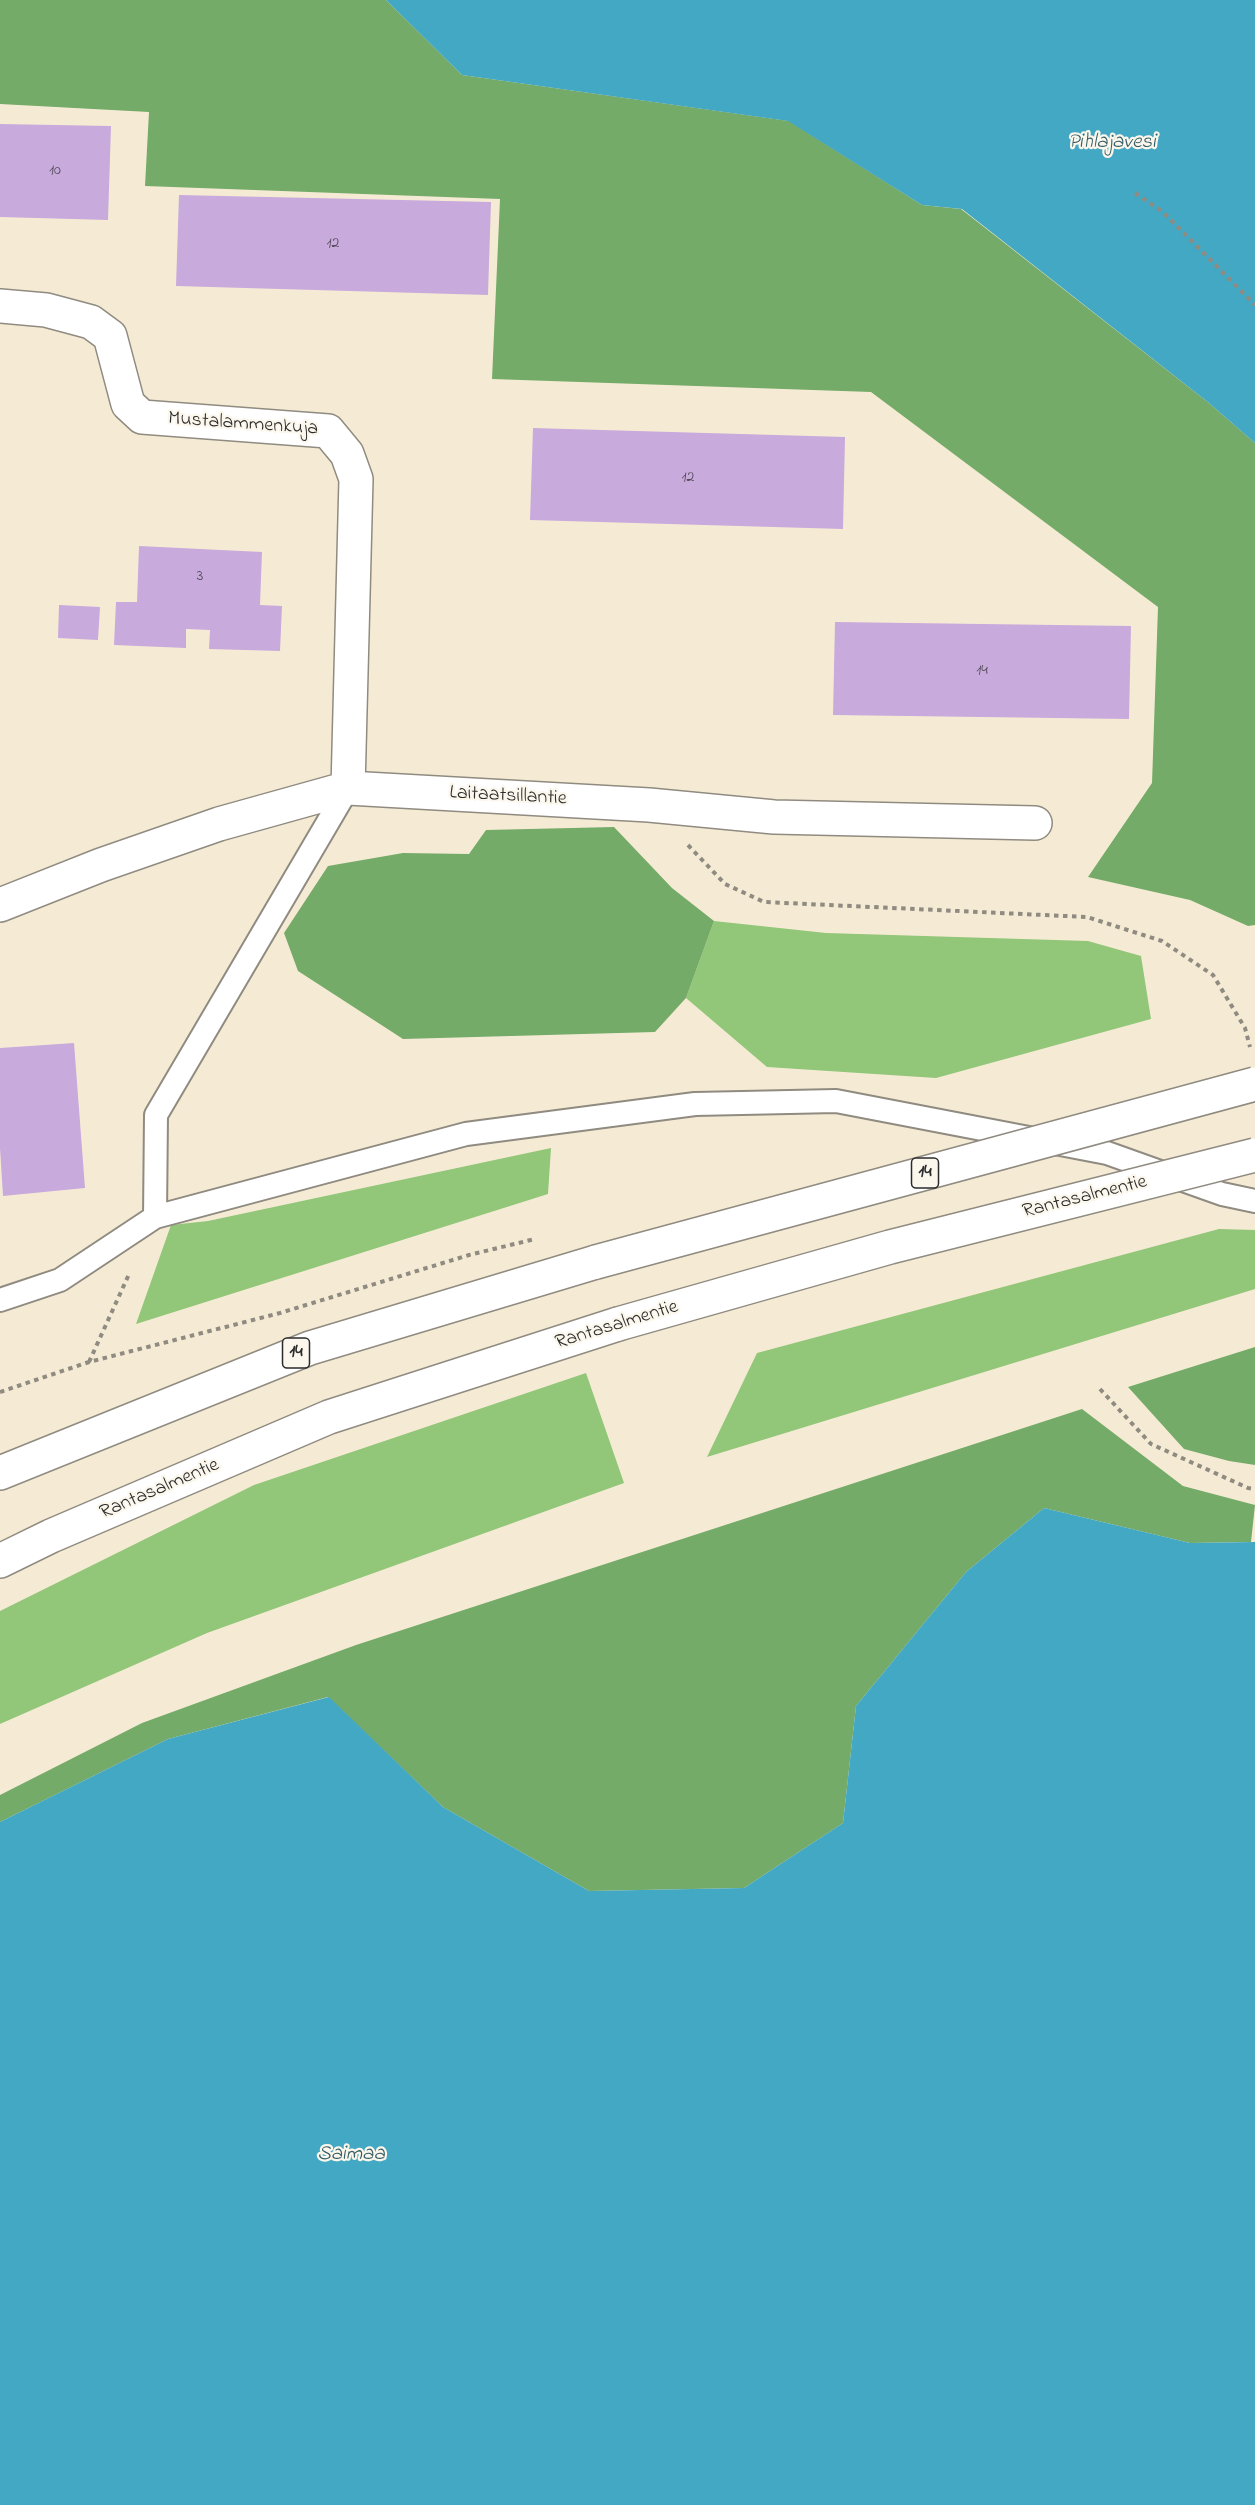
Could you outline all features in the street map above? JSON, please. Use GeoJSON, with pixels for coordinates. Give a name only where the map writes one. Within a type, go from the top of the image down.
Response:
{"type":"FeatureCollection","features":[{"type":"Feature","properties":{"kind":"main road","name":"Mustalammenkuja"},"geometry":{"type":"LineString","coordinates":[[0,306],[46,310],[90,322],[110,336],[128,404],[142,417],[328,431],[347,454],[356,479],[348,788]]}},
{"type":"Feature","properties":{"kind":"main road","name":"Laitaatsillantie"},"geometry":{"type":"LineString","coordinates":[[0,905],[101,865],[219,824],[348,788],[649,805],[774,817],[1035,823]]}},
{"type":"Feature","properties":{"kind":"main road","name":"14"},"geometry":{"type":"LineString","coordinates":[[0,1473],[310,1348],[596,1262],[1255,1084]]}},
{"type":"Feature","properties":{"kind":"main road","name":"Rantasalmentie"},"geometry":{"type":"LineString","coordinates":[[0,1561],[51,1536],[329,1417],[618,1324],[890,1247],[1255,1155]]}},
{"type":"Feature","properties":{"kind":"lane"},"geometry":{"type":"LineString","coordinates":[[155,1217],[156,1114],[348,788]]}},
{"type":"Feature","properties":{"kind":"lane"},"geometry":{"type":"LineString","coordinates":[[0,1300],[60,1280],[155,1217],[466,1134],[695,1104],[836,1101],[1107,1153],[1222,1194],[1255,1201]]}},
{"type":"Feature","properties":{"kind":"path"},"geometry":{"type":"LineString","coordinates":[[1135,193],[1163,212],[1255,305]]}},
{"type":"Feature","properties":{"kind":"path"},"geometry":{"type":"LineString","coordinates":[[687,845],[725,884],[764,902],[1087,917],[1162,942],[1213,975],[1245,1028],[1250,1047]]}},
{"type":"Feature","properties":{"kind":"path"},"geometry":{"type":"LineString","coordinates":[[0,1392],[89,1362],[280,1313],[469,1255],[543,1237]]}},
{"type":"Feature","properties":{"kind":"path"},"geometry":{"type":"LineString","coordinates":[[89,1362],[132,1269]]}},
{"type":"Feature","properties":{"kind":"path"},"geometry":{"type":"LineString","coordinates":[[1100,1389],[1151,1444],[1248,1488],[1255,1489]]}},
{"type":"Feature","properties":{"kind":"green space"},"geometry":{"type":"Polygon","coordinates":[[[0,0],[386,0],[462,75],[789,121],[922,205],[961,209],[1209,403],[1255,443],[1255,925],[1248,926],[1190,900],[1088,877],[1152,783],[1158,607],[871,392],[492,379],[500,199],[145,186],[149,112],[0,104],[0,0]]]}},
{"type":"Feature","properties":{"kind":"green space"},"geometry":{"type":"Polygon","coordinates":[[[614,827],[672,888],[714,921],[686,998],[655,1032],[403,1039],[298,971],[284,933],[328,866],[403,853],[469,854],[486,830],[614,827]]]}},
{"type":"Feature","properties":{"kind":"green space"},"geometry":{"type":"Polygon","coordinates":[[[714,921],[826,933],[1088,941],[1141,956],[1151,1019],[936,1078],[767,1067],[686,998],[714,921]]]}},
{"type":"Feature","properties":{"kind":"green space"},"geometry":{"type":"Polygon","coordinates":[[[551,1148],[548,1194],[136,1324],[171,1225],[208,1221],[551,1148]]]}},
{"type":"Feature","properties":{"kind":"green space"},"geometry":{"type":"Polygon","coordinates":[[[1219,1229],[1255,1230],[1255,1289],[707,1457],[757,1353],[1219,1229]]]}},
{"type":"Feature","properties":{"kind":"green space"},"geometry":{"type":"Polygon","coordinates":[[[1255,1347],[1255,1465],[1229,1461],[1184,1449],[1128,1387],[1255,1347]]]}},
{"type":"Feature","properties":{"kind":"green space"},"geometry":{"type":"Polygon","coordinates":[[[586,1373],[624,1483],[207,1633],[0,1724],[0,1611],[254,1485],[586,1373]]]}},
{"type":"Feature","properties":{"kind":"green space"},"geometry":{"type":"Polygon","coordinates":[[[1082,1409],[1183,1486],[1255,1505],[1251,1542],[1190,1543],[1044,1508],[966,1572],[856,1706],[843,1823],[744,1888],[589,1891],[443,1807],[328,1697],[168,1739],[0,1822],[0,1795],[142,1723],[356,1645],[1082,1409]]]}},
{"type":"Feature","properties":{"kind":"water","name":"Pihlajavesi"},"geometry":{"type":"Polygon","coordinates":[[[386,0],[1255,0],[1255,443],[1209,403],[962,209],[922,205],[788,121],[462,75],[386,0]]]}},
{"type":"Feature","properties":{"kind":"water","name":"Saimaa"},"geometry":{"type":"Polygon","coordinates":[[[1044,1508],[1190,1543],[1255,1542],[1255,2505],[0,2505],[0,1822],[168,1739],[329,1697],[443,1807],[589,1891],[744,1888],[843,1823],[856,1706],[966,1572],[1044,1508]]]}},
{"type":"Feature","properties":{"kind":"building"},"geometry":{"type":"Polygon","coordinates":[[[0,124],[111,126],[108,220],[0,217],[0,124]]]}},
{"type":"Feature","properties":{"kind":"building"},"geometry":{"type":"Polygon","coordinates":[[[179,195],[491,202],[488,295],[176,286],[179,195]]]}},
{"type":"Feature","properties":{"kind":"building"},"geometry":{"type":"Polygon","coordinates":[[[533,428],[845,437],[843,529],[530,520],[533,428]]]}},
{"type":"Feature","properties":{"kind":"building"},"geometry":{"type":"Polygon","coordinates":[[[139,546],[262,552],[260,605],[282,606],[280,651],[209,649],[210,630],[186,629],[186,648],[114,645],[116,602],[137,602],[139,546]]]}},
{"type":"Feature","properties":{"kind":"building"},"geometry":{"type":"Polygon","coordinates":[[[59,605],[100,607],[98,640],[58,638],[59,605]]]}},
{"type":"Feature","properties":{"kind":"building"},"geometry":{"type":"Polygon","coordinates":[[[835,622],[1131,626],[1129,719],[833,715],[835,622]]]}},
{"type":"Feature","properties":{"kind":"building"},"geometry":{"type":"Polygon","coordinates":[[[74,1043],[85,1188],[3,1196],[0,1148],[0,1048],[74,1043]]]}}]}
